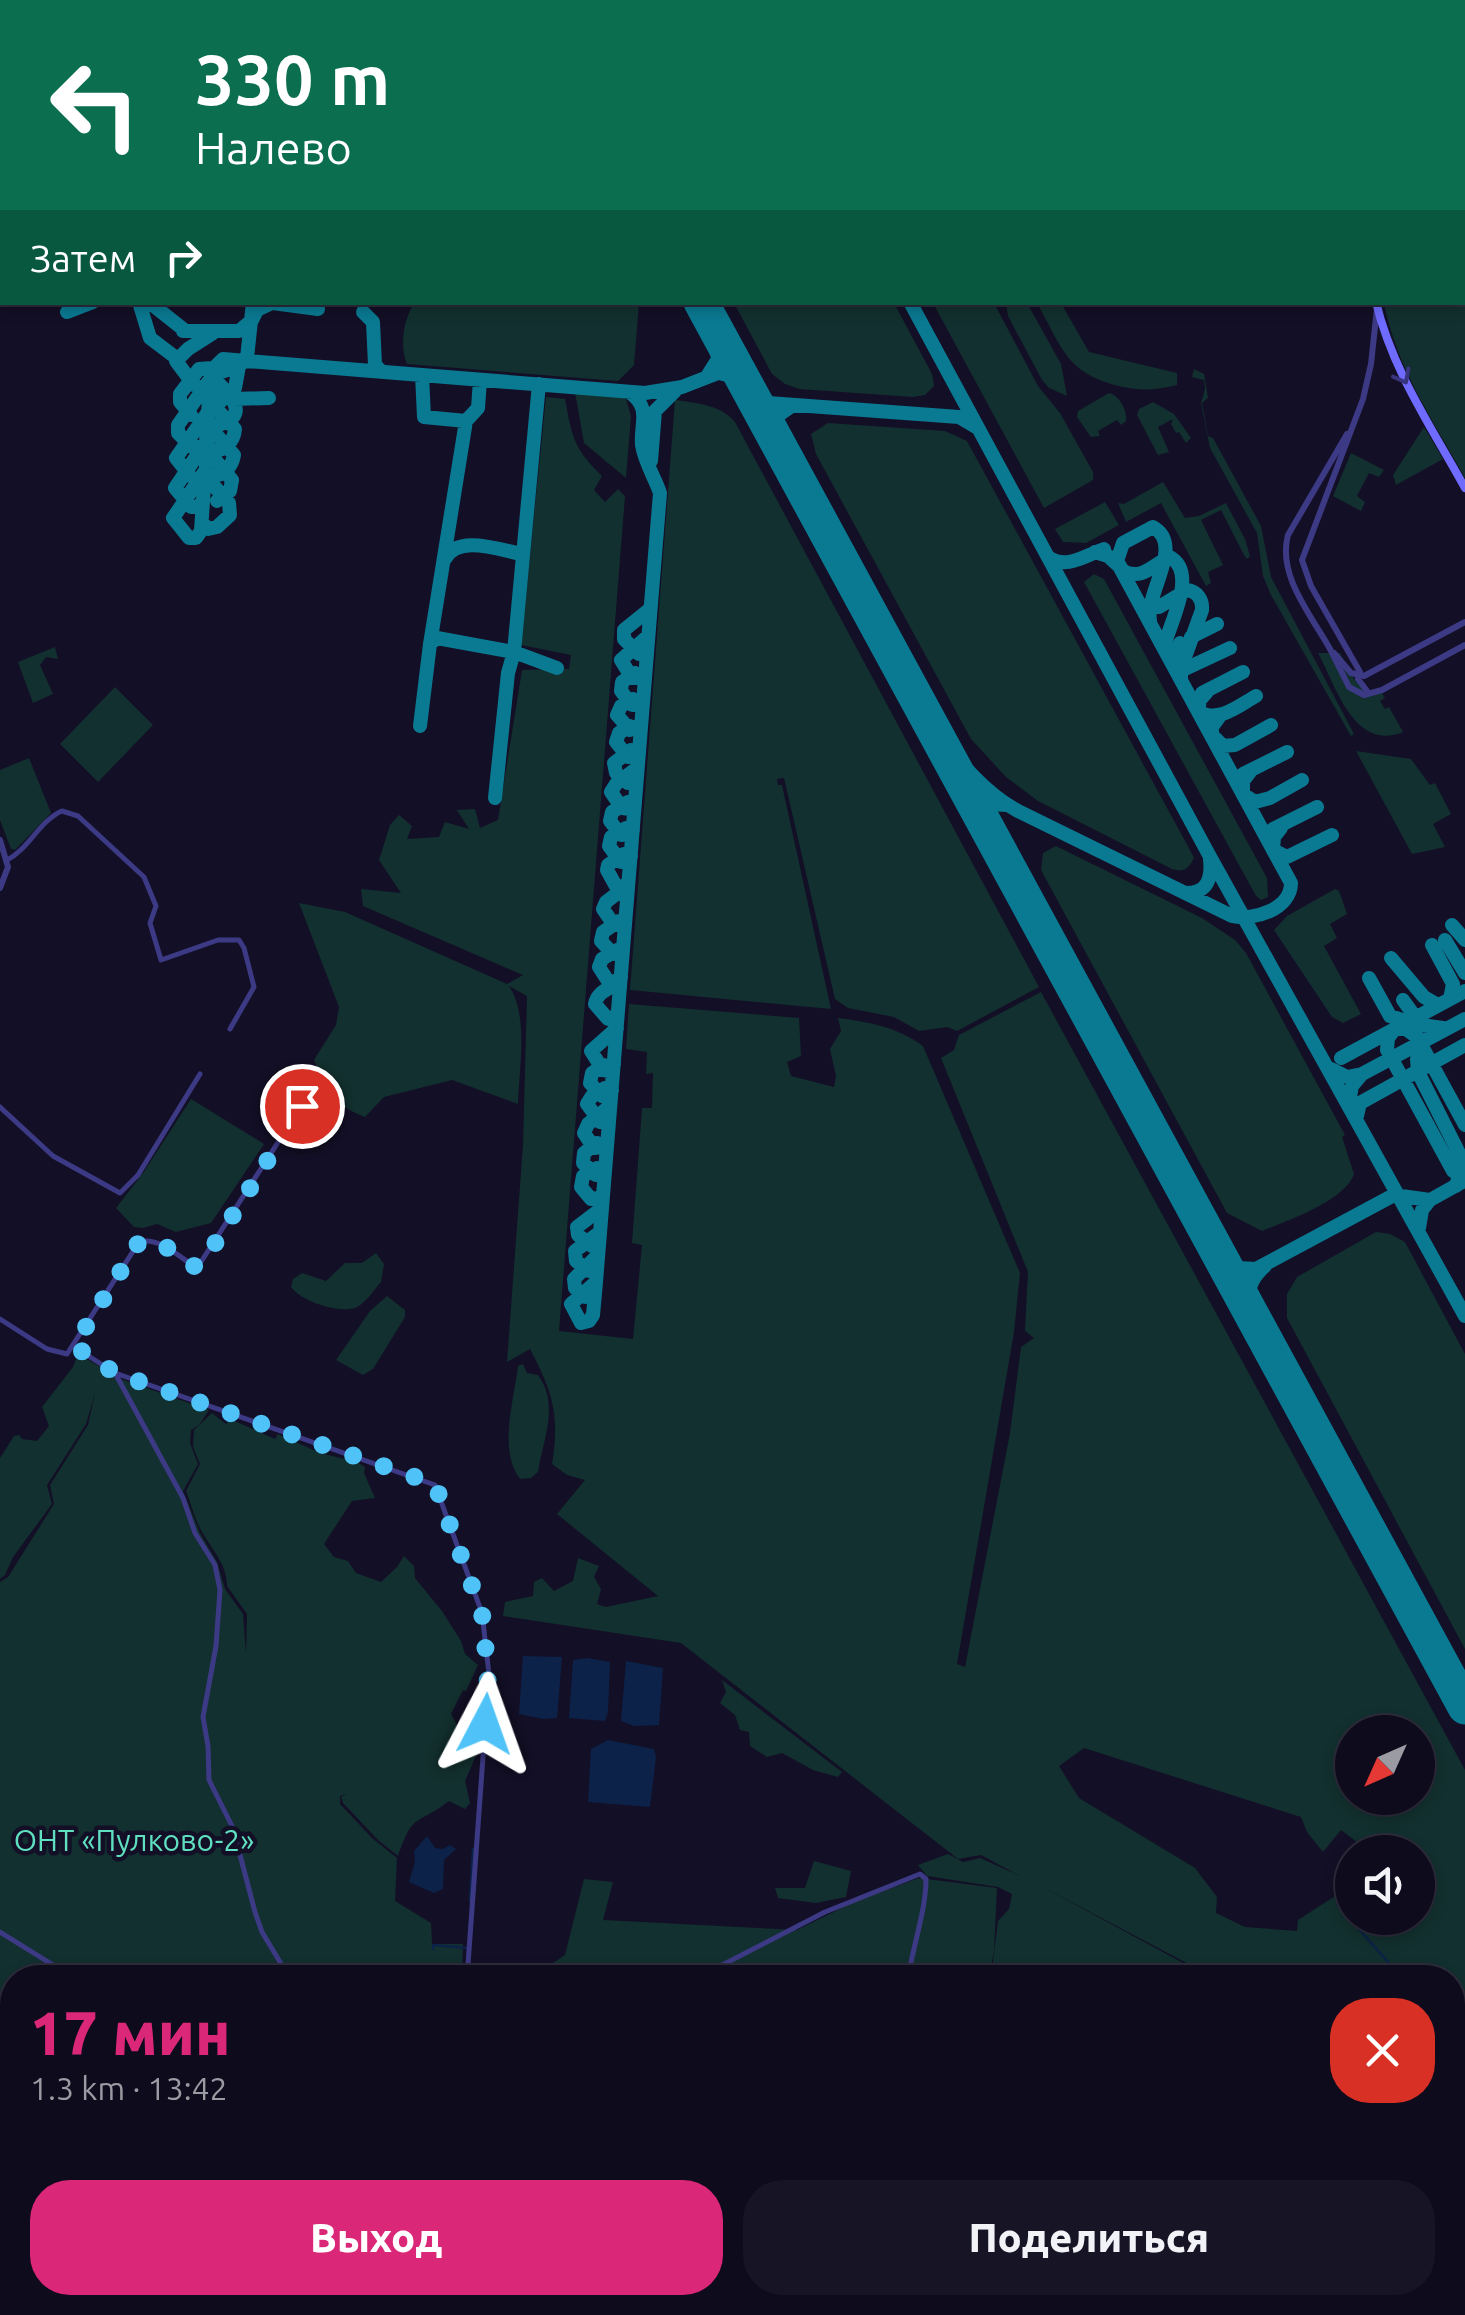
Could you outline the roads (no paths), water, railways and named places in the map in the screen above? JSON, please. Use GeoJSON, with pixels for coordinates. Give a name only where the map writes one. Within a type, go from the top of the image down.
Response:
{"type":"FeatureCollection","features":[{"type":"Feature","properties":{"kind":"main road"},"geometry":{"type":"LineString","coordinates":[[1377,305],[1397,366],[1465,488]]}},
{"type":"Feature","properties":{"kind":"street"},"geometry":{"type":"LineString","coordinates":[[1377,305],[1369,375],[1353,424],[1286,539],[1285,564],[1349,687],[1364,695],[1382,690],[1465,645]]}},
{"type":"Feature","properties":{"kind":"street"},"geometry":{"type":"LineString","coordinates":[[1342,448],[1342,459],[1314,523],[1302,566],[1367,691]]}},
{"type":"Feature","properties":{"kind":"street"},"geometry":{"type":"LineString","coordinates":[[1330,649],[1351,673],[1364,676],[1465,622]]}},
{"type":"Feature","properties":{"kind":"street"},"geometry":{"type":"LineString","coordinates":[[7,860],[53,815],[62,811],[72,813],[144,878],[156,906],[150,922],[161,960],[218,940],[239,940],[254,987],[230,1029]]}},
{"type":"Feature","properties":{"kind":"street"},"geometry":{"type":"LineString","coordinates":[[0,840],[8,873],[0,888]]}},
{"type":"Feature","properties":{"kind":"street"},"geometry":{"type":"LineString","coordinates":[[0,1107],[53,1156],[120,1194],[138,1175],[200,1074]]}},
{"type":"Feature","properties":{"kind":"street"},"geometry":{"type":"LineString","coordinates":[[0,1319],[47,1349],[67,1354],[139,1242],[156,1242],[194,1266],[200,1265],[302,1106]]}},
{"type":"Feature","properties":{"kind":"street"},"geometry":{"type":"LineString","coordinates":[[74,1346],[115,1373],[435,1484],[482,1613],[488,1674],[469,1965]]}},
{"type":"Feature","properties":{"kind":"street"},"geometry":{"type":"LineString","coordinates":[[115,1373],[183,1498],[194,1533],[215,1565],[220,1590],[216,1646],[203,1718],[209,1780],[232,1828],[262,1932],[282,1965]]}},
{"type":"Feature","properties":{"kind":"street"},"geometry":{"type":"LineString","coordinates":[[722,1965],[825,1912],[920,1874],[926,1879],[926,1898],[909,1965]]}},
{"type":"Feature","properties":{"kind":"street"},"geometry":{"type":"LineString","coordinates":[[0,1932],[53,1965]]}},
{"type":"Feature","properties":{"kind":"water"},"geometry":{"type":"Polygon","coordinates":[[[523,1656],[562,1657],[557,1718],[519,1714],[523,1656]]]}},
{"type":"Feature","properties":{"kind":"water"},"geometry":{"type":"Polygon","coordinates":[[[573,1660],[610,1662],[605,1721],[569,1718],[573,1660]]]}},
{"type":"Feature","properties":{"kind":"water"},"geometry":{"type":"Polygon","coordinates":[[[626,1661],[663,1668],[659,1725],[634,1726],[621,1721],[626,1661]]]}},
{"type":"Feature","properties":{"kind":"water"},"geometry":{"type":"Polygon","coordinates":[[[608,1740],[654,1749],[650,1807],[588,1802],[591,1749],[608,1740]]]}},
{"type":"Feature","properties":{"kind":"water"},"geometry":{"type":"Polygon","coordinates":[[[427,1836],[435,1848],[450,1845],[456,1849],[444,1860],[443,1889],[434,1893],[409,1882],[414,1851],[427,1836]]]}},
{"type":"Feature","properties":{"kind":"waterway"},"geometry":{"type":"LineString","coordinates":[[470,1901],[473,1849]]}},
{"type":"Feature","properties":{"kind":"waterway"},"geometry":{"type":"LineString","coordinates":[[1364,1935],[1391,1965]]}},
{"type":"Feature","properties":{"kind":"waterway"},"geometry":{"type":"LineString","coordinates":[[433,1949],[433,1945],[468,1948]]}},
{"type":"Feature","properties":{"kind":"park label","name":"ОНТ «Пулково-2»"},"geometry":{"type":"Point","coordinates":[134,1841]}}]}
